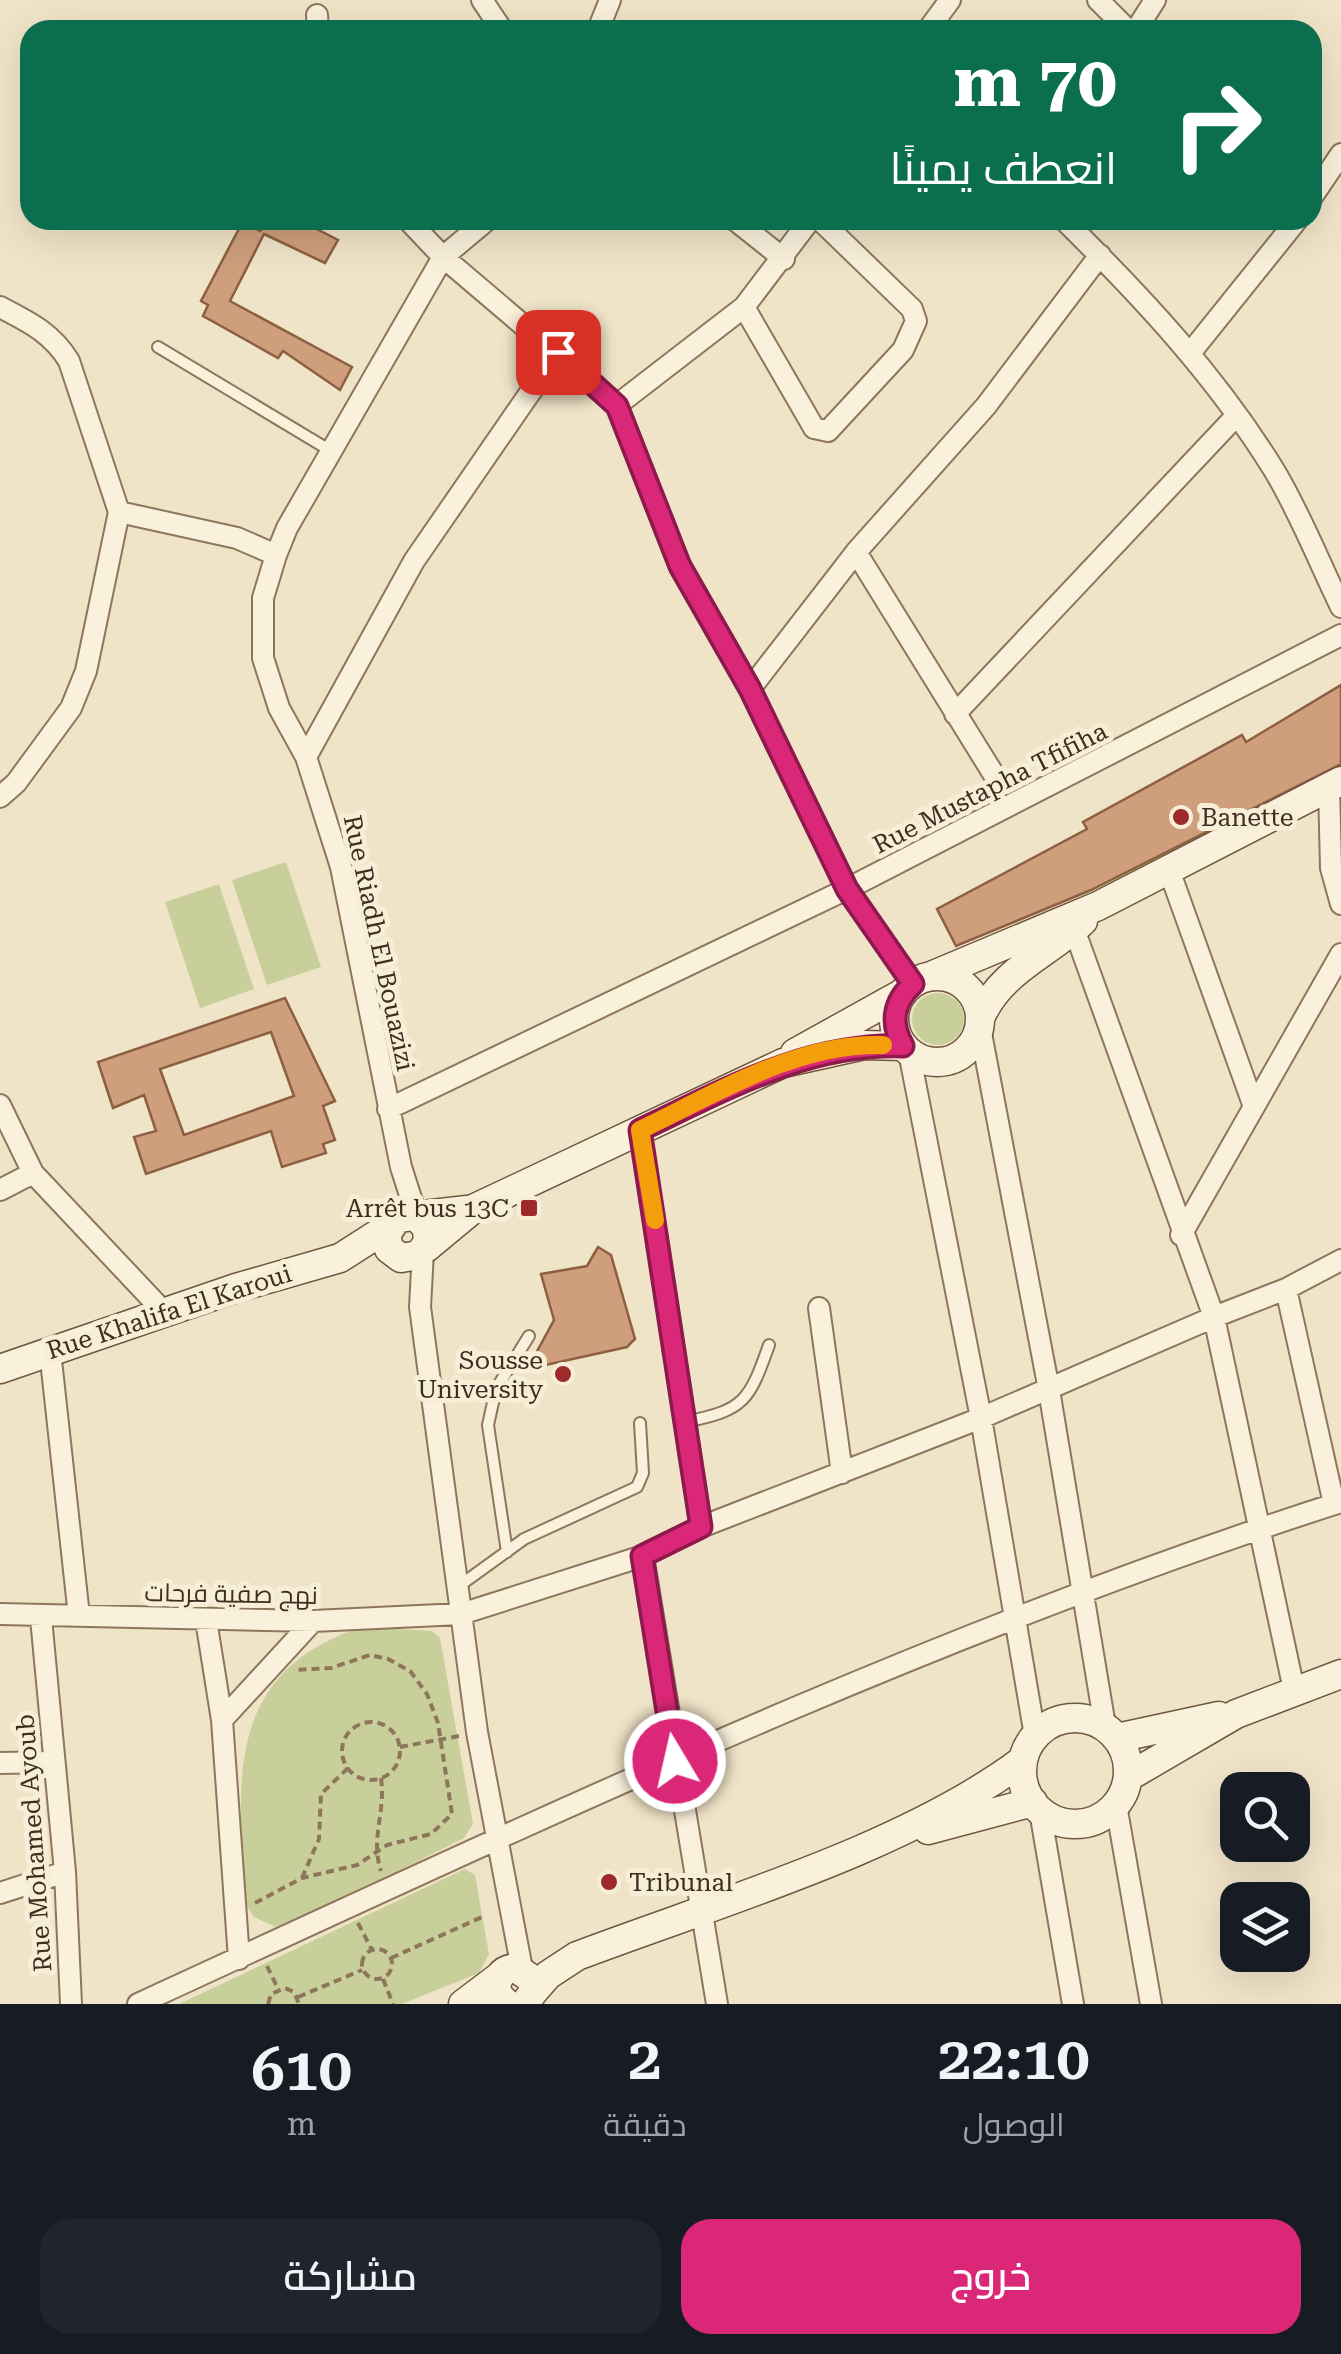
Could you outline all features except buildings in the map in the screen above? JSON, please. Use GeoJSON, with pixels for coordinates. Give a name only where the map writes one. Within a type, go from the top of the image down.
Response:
{"type":"FeatureCollection","features":[{"type":"Feature","properties":{"kind":"main road"},"geometry":{"type":"LineString","coordinates":[[980,1022],[978,1002],[958,981],[915,984],[894,1020],[906,1049],[936,1063],[951,1060],[964,1053],[980,1022],[990,996],[1012,974],[1074,930],[1098,906],[1335,784]]}},
{"type":"Feature","properties":{"kind":"main road","name":"Rue Khalifa El Karoui"},"geometry":{"type":"LineString","coordinates":[[783,1063],[806,1044],[915,984],[1098,906]]}},
{"type":"Feature","properties":{"kind":"main road","name":"Rue Khalifa El Karoui"},"geometry":{"type":"LineString","coordinates":[[0,1369],[164,1312],[340,1258],[416,1252],[473,1209],[783,1063],[864,1045],[906,1049]]}},
{"type":"Feature","properties":{"kind":"main road","name":"Rue Khalifa El Karoui"},"geometry":{"type":"LineString","coordinates":[[340,1258],[398,1223],[473,1209]]}},
{"type":"Feature","properties":{"kind":"main road"},"geometry":{"type":"LineString","coordinates":[[398,1223],[429,1234],[416,1252],[390,1249],[398,1223]]}},
{"type":"Feature","properties":{"kind":"main road"},"geometry":{"type":"LineString","coordinates":[[1128,1776],[1236,1714],[1341,1674]]}},
{"type":"Feature","properties":{"kind":"main road"},"geometry":{"type":"LineString","coordinates":[[1111,1732],[1236,1714]]}},
{"type":"Feature","properties":{"kind":"main road"},"geometry":{"type":"LineString","coordinates":[[463,2004],[515,1994],[578,1956],[878,1841],[978,1792],[1029,1748],[1063,1719],[1085,1718],[1111,1732],[1126,1756],[1128,1776],[1116,1805],[1100,1818],[1079,1824],[1058,1821],[1037,1807],[1023,1782],[1029,1748]]}},
{"type":"Feature","properties":{"kind":"main road"},"geometry":{"type":"LineString","coordinates":[[878,1841],[1037,1807]]}},
{"type":"Feature","properties":{"kind":"street"},"geometry":{"type":"LineString","coordinates":[[1098,0],[1118,20]]}},
{"type":"Feature","properties":{"kind":"street"},"geometry":{"type":"LineString","coordinates":[[1322,182],[1341,154]]}},
{"type":"Feature","properties":{"kind":"street"},"geometry":{"type":"LineString","coordinates":[[417,230],[442,257],[617,406],[680,566],[750,689],[847,889],[915,984]]}},
{"type":"Feature","properties":{"kind":"street"},"geometry":{"type":"LineString","coordinates":[[442,257],[475,230]]}},
{"type":"Feature","properties":{"kind":"street"},"geometry":{"type":"LineString","coordinates":[[748,230],[784,258]]}},
{"type":"Feature","properties":{"kind":"street"},"geometry":{"type":"LineString","coordinates":[[617,406],[744,307],[803,230]]}},
{"type":"Feature","properties":{"kind":"street"},"geometry":{"type":"LineString","coordinates":[[744,307],[809,421],[819,432],[828,432],[902,350],[916,321],[912,310],[830,230]]}},
{"type":"Feature","properties":{"kind":"street"},"geometry":{"type":"LineString","coordinates":[[1074,230],[1191,352],[1237,416],[1276,473],[1341,607]]}},
{"type":"Feature","properties":{"kind":"street"},"geometry":{"type":"LineString","coordinates":[[1191,352],[1288,230]]}},
{"type":"Feature","properties":{"kind":"street"},"geometry":{"type":"LineString","coordinates":[[750,689],[856,552],[986,406],[1100,255]]}},
{"type":"Feature","properties":{"kind":"street","name":"Rue Riadh El Bouazizi"},"geometry":{"type":"LineString","coordinates":[[398,1223],[401,1167],[341,867],[306,757],[279,708],[263,658],[263,598],[276,555],[442,257]]}},
{"type":"Feature","properties":{"kind":"street"},"geometry":{"type":"LineString","coordinates":[[0,307],[41,328],[58,343],[69,361],[119,512],[86,671],[71,708],[16,783],[0,797]]}},
{"type":"Feature","properties":{"kind":"street"},"geometry":{"type":"LineString","coordinates":[[306,757],[414,561],[558,352]]}},
{"type":"Feature","properties":{"kind":"street"},"geometry":{"type":"LineString","coordinates":[[955,714],[1237,416]]}},
{"type":"Feature","properties":{"kind":"street"},"geometry":{"type":"LineString","coordinates":[[119,512],[237,538],[276,555]]}},
{"type":"Feature","properties":{"kind":"street"},"geometry":{"type":"LineString","coordinates":[[856,552],[998,784]]}},
{"type":"Feature","properties":{"kind":"street","name":"Rue Mustapha Tfifiha"},"geometry":{"type":"LineString","coordinates":[[388,1109],[847,889],[1341,635]]}},
{"type":"Feature","properties":{"kind":"street"},"geometry":{"type":"LineString","coordinates":[[1335,784],[1330,868],[1341,904]]}},
{"type":"Feature","properties":{"kind":"street"},"geometry":{"type":"LineString","coordinates":[[1168,870],[1252,1104]]}},
{"type":"Feature","properties":{"kind":"street"},"geometry":{"type":"LineString","coordinates":[[1074,930],[1214,1317],[1294,1690]]}},
{"type":"Feature","properties":{"kind":"street"},"geometry":{"type":"LineString","coordinates":[[1181,1234],[1341,954]]}},
{"type":"Feature","properties":{"kind":"street"},"geometry":{"type":"LineString","coordinates":[[980,1022],[1111,1732]]}},
{"type":"Feature","properties":{"kind":"street"},"geometry":{"type":"LineString","coordinates":[[906,1049],[981,1418],[1014,1620],[1029,1748]]}},
{"type":"Feature","properties":{"kind":"street"},"geometry":{"type":"LineString","coordinates":[[0,1106],[33,1172],[164,1312]]}},
{"type":"Feature","properties":{"kind":"street"},"geometry":{"type":"LineString","coordinates":[[640,1130],[701,1527]]}},
{"type":"Feature","properties":{"kind":"street"},"geometry":{"type":"LineString","coordinates":[[0,1190],[33,1172]]}},
{"type":"Feature","properties":{"kind":"street"},"geometry":{"type":"LineString","coordinates":[[416,1252],[476,1732],[507,1905],[515,1994]]}},
{"type":"Feature","properties":{"kind":"street","name":"نهج صفية فرحات"},"geometry":{"type":"LineString","coordinates":[[0,1614],[41,1618],[313,1621],[461,1614],[642,1556],[701,1527],[1049,1390],[1286,1289],[1341,1260]]}},
{"type":"Feature","properties":{"kind":"street"},"geometry":{"type":"LineString","coordinates":[[138,2004],[675,1761],[1014,1620],[1262,1527],[1338,1503],[1286,1289]]}},
{"type":"Feature","properties":{"kind":"street"},"geometry":{"type":"LineString","coordinates":[[819,1308],[842,1473]]}},
{"type":"Feature","properties":{"kind":"street"},"geometry":{"type":"LineString","coordinates":[[50,1351],[79,1616]]}},
{"type":"Feature","properties":{"kind":"street"},"geometry":{"type":"LineString","coordinates":[[642,1556],[717,2004]]}},
{"type":"Feature","properties":{"kind":"street","name":"Rue Mohamed Ayoub"},"geometry":{"type":"LineString","coordinates":[[41,1618],[65,1872],[71,2004]]}},
{"type":"Feature","properties":{"kind":"street"},"geometry":{"type":"LineString","coordinates":[[206,1620],[222,1720],[239,1959]]}},
{"type":"Feature","properties":{"kind":"street"},"geometry":{"type":"LineString","coordinates":[[222,1720],[313,1621]]}},
{"type":"Feature","properties":{"kind":"street"},"geometry":{"type":"LineString","coordinates":[[0,1763],[54,1762]]}},
{"type":"Feature","properties":{"kind":"street"},"geometry":{"type":"LineString","coordinates":[[1116,1805],[1151,2004]]}},
{"type":"Feature","properties":{"kind":"street"},"geometry":{"type":"LineString","coordinates":[[1037,1807],[1073,2004]]}},
{"type":"Feature","properties":{"kind":"street"},"geometry":{"type":"LineString","coordinates":[[0,1893],[65,1872]]}},
{"type":"Feature","properties":{"kind":"lane"},"geometry":{"type":"LineString","coordinates":[[158,347],[332,452]]}},
{"type":"Feature","properties":{"kind":"lane"},"geometry":{"type":"LineString","coordinates":[[507,1552],[488,1426],[489,1406],[529,1336]]}},
{"type":"Feature","properties":{"kind":"lane"},"geometry":{"type":"LineString","coordinates":[[686,1422],[730,1413],[752,1392],[769,1344]]}},
{"type":"Feature","properties":{"kind":"lane"},"geometry":{"type":"LineString","coordinates":[[458,1587],[524,1539],[637,1488],[643,1472],[640,1423]]}},
{"type":"Feature","properties":{"kind":"path"},"geometry":{"type":"LineString","coordinates":[[236,1908],[283,1892],[302,1878],[357,1865],[387,1845],[432,1834],[452,1814],[427,1694],[410,1672],[388,1658],[370,1656],[331,1668],[296,1670],[274,1661]]}},
{"type":"Feature","properties":{"kind":"path"},"geometry":{"type":"LineString","coordinates":[[385,1725],[400,1746],[396,1767],[381,1778],[363,1779],[348,1768],[344,1741],[356,1726],[385,1725]]}},
{"type":"Feature","properties":{"kind":"path"},"geometry":{"type":"LineString","coordinates":[[400,1746],[476,1732]]}},
{"type":"Feature","properties":{"kind":"path"},"geometry":{"type":"LineString","coordinates":[[302,1878],[319,1840],[321,1794],[348,1768]]}},
{"type":"Feature","properties":{"kind":"path"},"geometry":{"type":"LineString","coordinates":[[381,1778],[384,1809],[375,1854],[389,1892]]}},
{"type":"Feature","properties":{"kind":"path"},"geometry":{"type":"LineString","coordinates":[[352,1908],[372,1950]]}},
{"type":"Feature","properties":{"kind":"path"},"geometry":{"type":"LineString","coordinates":[[391,1958],[482,1917]]}},
{"type":"Feature","properties":{"kind":"path"},"geometry":{"type":"LineString","coordinates":[[260,1950],[278,1989]]}},
{"type":"Feature","properties":{"kind":"path"},"geometry":{"type":"LineString","coordinates":[[372,1950],[384,1950],[391,1958],[390,1972],[383,1978],[373,1980],[362,1970],[364,1955],[372,1950]]}},
{"type":"Feature","properties":{"kind":"path"},"geometry":{"type":"LineString","coordinates":[[298,1997],[362,1970]]}},
{"type":"Feature","properties":{"kind":"path"},"geometry":{"type":"LineString","coordinates":[[383,1978],[393,2004]]}},
{"type":"Feature","properties":{"kind":"path"},"geometry":{"type":"LineString","coordinates":[[278,1989],[290,1989],[299,2004]]}},
{"type":"Feature","properties":{"kind":"path"},"geometry":{"type":"LineString","coordinates":[[268,2004],[278,1989]]}},
{"type":"Feature","properties":{"kind":"green space"},"geometry":{"type":"Polygon","coordinates":[[[286,862],[321,967],[267,985],[232,880],[286,862]]]}},
{"type":"Feature","properties":{"kind":"green space"},"geometry":{"type":"Polygon","coordinates":[[[219,884],[254,989],[200,1008],[165,902],[219,884]]]}},
{"type":"Feature","properties":{"kind":"green space"},"geometry":{"type":"Polygon","coordinates":[[[938,993],[956,1001],[964,1019],[956,1037],[938,1045],[920,1037],[912,1019],[920,1001],[938,993]]]}},
{"type":"Feature","properties":{"kind":"green space"},"geometry":{"type":"Polygon","coordinates":[[[362,1627],[432,1631],[440,1638],[473,1824],[464,1838],[282,1930],[254,1917],[246,1905],[241,1818],[248,1739],[261,1704],[283,1673],[316,1647],[362,1627]]]}},
{"type":"Feature","properties":{"kind":"green space"},"geometry":{"type":"Polygon","coordinates":[[[465,1869],[475,1875],[489,1954],[479,1973],[402,2004],[179,2004],[465,1869]]]}},
{"type":"Feature","properties":{"kind":"slow traffic"},"geometry":{"type":"LineString","coordinates":[[655,1220],[640,1130],[783,1063],[864,1045],[883,1045]]}},
{"type":"Feature","properties":{"kind":"place","name":"Banette"},"geometry":{"type":"Point","coordinates":[1181,817]}},
{"type":"Feature","properties":{"kind":"place","name":"Arrêt bus 13C"},"geometry":{"type":"Point","coordinates":[529,1208]}},
{"type":"Feature","properties":{"kind":"place","name":"Sousse University"},"geometry":{"type":"Point","coordinates":[563,1374]}},
{"type":"Feature","properties":{"kind":"place","name":"Tribunal"},"geometry":{"type":"Point","coordinates":[609,1882]}},
{"type":"Feature","properties":{"kind":"route"},"geometry":{"type":"LineString","coordinates":[[558,352],[617,406],[680,566],[750,689],[847,889],[913,984],[896,1006],[896,1034],[903,1046],[864,1045],[783,1063],[640,1130],[701,1527],[642,1556],[675,1761]]}}]}
